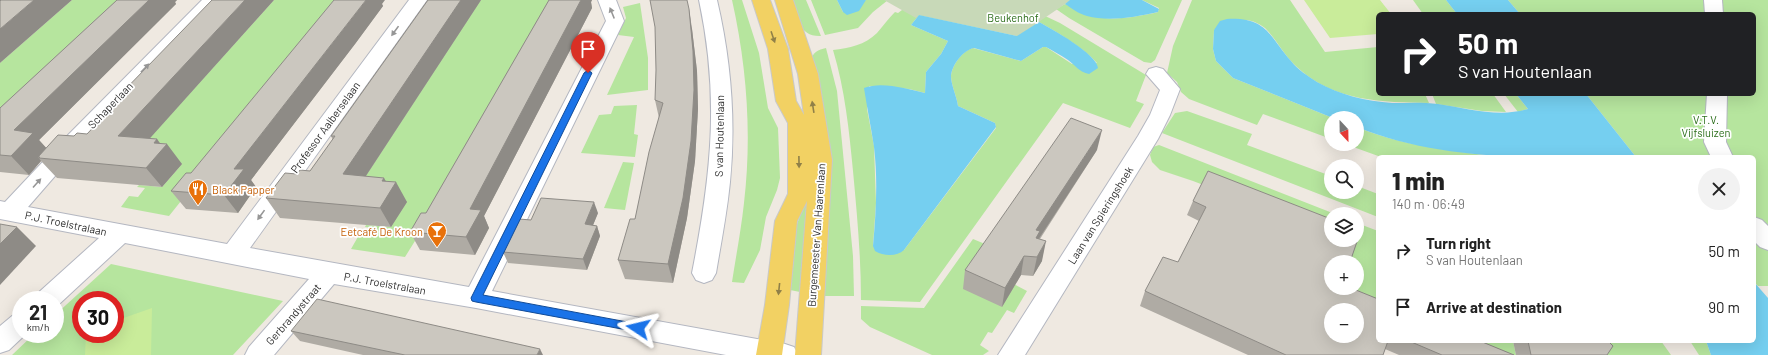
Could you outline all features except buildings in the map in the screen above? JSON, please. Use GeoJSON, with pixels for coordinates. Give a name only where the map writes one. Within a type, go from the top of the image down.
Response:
{"type":"FeatureCollection","features":[{"type":"Feature","properties":{"kind":"main road","name":"Burgemeester Van Haarenlaan"},"geometry":{"type":"LineString","coordinates":[[761,0],[778,50],[786,101],[798,123],[799,194],[786,221],[777,305],[775,354]]}},
{"type":"Feature","properties":{"kind":"main road","name":"Burgemeester Van Haarenlaan"},"geometry":{"type":"LineString","coordinates":[[784,0],[808,74],[821,160],[808,355]]}},
{"type":"Feature","properties":{"kind":"street","name":"Schaperlaan"},"geometry":{"type":"LineString","coordinates":[[5,211],[212,0]]}},
{"type":"Feature","properties":{"kind":"street","name":"Professor Aalberselaan"},"geometry":{"type":"LineString","coordinates":[[232,255],[418,0]]}},
{"type":"Feature","properties":{"kind":"street"},"geometry":{"type":"LineString","coordinates":[[476,298],[615,21],[607,0]]}},
{"type":"Feature","properties":{"kind":"street","name":"S van Houtenlaan"},"geometry":{"type":"LineString","coordinates":[[704,273],[716,206],[722,143],[717,47],[708,0]]}},
{"type":"Feature","properties":{"kind":"street"},"geometry":{"type":"LineString","coordinates":[[1713,0],[1714,12]]}},
{"type":"Feature","properties":{"kind":"street","name":"Laan van Spieringshoek"},"geometry":{"type":"LineString","coordinates":[[1011,355],[1131,166],[1160,115],[1170,89],[1156,74]]}},
{"type":"Feature","properties":{"kind":"street"},"geometry":{"type":"LineString","coordinates":[[1717,96],[1715,142],[1721,155]]}},
{"type":"Feature","properties":{"kind":"street","name":"P.J. Troelstralaan"},"geometry":{"type":"LineString","coordinates":[[5,211],[232,255],[476,298],[775,354]]}},
{"type":"Feature","properties":{"kind":"street"},"geometry":{"type":"LineString","coordinates":[[1756,228],[1768,241]]}},
{"type":"Feature","properties":{"kind":"street"},"geometry":{"type":"LineString","coordinates":[[57,291],[119,234]]}},
{"type":"Feature","properties":{"kind":"street","name":"Gerbrandystraat"},"geometry":{"type":"LineString","coordinates":[[258,355],[329,273]]}},
{"type":"Feature","properties":{"kind":"street"},"geometry":{"type":"LineString","coordinates":[[0,342],[12,331]]}},
{"type":"Feature","properties":{"kind":"green space"},"geometry":{"type":"Polygon","coordinates":[[[72,0],[150,0],[0,150],[0,63],[72,0]]]}},
{"type":"Feature","properties":{"kind":"green space"},"geometry":{"type":"Polygon","coordinates":[[[274,0],[357,0],[193,186],[169,216],[121,207],[129,196],[138,197],[145,188],[137,187],[139,185],[162,187],[182,164],[95,139],[155,132],[274,0]]]}},
{"type":"Feature","properties":{"kind":"green space"},"geometry":{"type":"Polygon","coordinates":[[[481,0],[565,0],[405,257],[351,249],[359,235],[369,236],[373,228],[365,227],[366,225],[391,227],[393,201],[327,149],[481,0]]]}},
{"type":"Feature","properties":{"kind":"green space"},"geometry":{"type":"Polygon","coordinates":[[[732,0],[742,0],[759,53],[768,108],[778,128],[780,178],[777,190],[766,217],[760,250],[744,283],[732,282],[744,203],[748,152],[748,127],[747,101],[741,50],[732,0]]]}},
{"type":"Feature","properties":{"kind":"green space"},"geometry":{"type":"Polygon","coordinates":[[[790,0],[806,0],[821,36],[808,33],[803,30],[790,0]]]}},
{"type":"Feature","properties":{"kind":"green space"},"geometry":{"type":"Polygon","coordinates":[[[811,0],[837,0],[843,12],[866,0],[888,0],[873,12],[858,28],[825,35],[811,0]]]}},
{"type":"Feature","properties":{"kind":"green space","name":"Beukenhof"},"geometry":{"type":"Polygon","coordinates":[[[884,0],[1071,0],[1018,36],[919,15],[916,18],[884,0]]]}},
{"type":"Feature","properties":{"kind":"green space"},"geometry":{"type":"Polygon","coordinates":[[[1142,0],[1182,0],[1155,60],[1151,63],[1144,62],[1056,9],[1065,4],[1085,13],[1105,18],[1120,18],[1158,12],[1159,8],[1142,0]]]}},
{"type":"Feature","properties":{"kind":"green space"},"geometry":{"type":"Polygon","coordinates":[[[1192,0],[1290,0],[1325,52],[1376,47],[1376,96],[1426,96],[1429,103],[1394,102],[1360,98],[1328,88],[1312,79],[1293,64],[1265,28],[1258,23],[1245,20],[1240,20],[1214,30],[1213,49],[1216,61],[1233,78],[1324,114],[1324,136],[1263,114],[1257,125],[1189,99],[1181,92],[1177,82],[1167,73],[1173,46],[1192,0]]]}},
{"type":"Feature","properties":{"kind":"green space"},"geometry":{"type":"Polygon","coordinates":[[[1304,0],[1380,0],[1389,12],[1376,12],[1376,34],[1330,38],[1304,0]]]}},
{"type":"Feature","properties":{"kind":"green space"},"geometry":{"type":"Polygon","coordinates":[[[1413,0],[1446,0],[1455,12],[1422,12],[1413,0]]]}},
{"type":"Feature","properties":{"kind":"green space","name":"V.T.V. Vijfsluizen"},"geometry":{"type":"Polygon","coordinates":[[[1508,0],[1768,0],[1768,286],[1758,286],[1756,284],[1756,155],[1634,155],[1588,96],[1756,96],[1756,12],[1518,12],[1508,0]]]}},
{"type":"Feature","properties":{"kind":"green space"},"geometry":{"type":"Polygon","coordinates":[[[640,3],[648,58],[648,90],[607,95],[634,37],[618,35],[626,18],[623,7],[640,3]]]}},
{"type":"Feature","properties":{"kind":"green space"},"geometry":{"type":"Polygon","coordinates":[[[906,7],[1043,15],[1060,23],[1146,75],[1136,101],[1144,104],[1130,128],[1063,103],[920,302],[861,300],[858,236],[850,140],[844,95],[833,50],[851,47],[862,43],[877,33],[895,12],[898,13],[906,7]],[[919,15],[911,25],[948,41],[941,54],[926,72],[925,93],[909,89],[869,86],[867,109],[874,146],[876,203],[873,246],[904,250],[996,128],[995,123],[958,106],[951,76],[953,67],[965,52],[973,48],[1021,61],[1043,47],[1046,47],[1072,64],[1097,63],[1077,46],[1039,22],[1018,36],[919,15]]]}},
{"type":"Feature","properties":{"kind":"green space"},"geometry":{"type":"Polygon","coordinates":[[[826,48],[837,91],[853,256],[854,296],[819,296],[811,60],[816,52],[826,48]]]}},
{"type":"Feature","properties":{"kind":"green space"},"geometry":{"type":"Polygon","coordinates":[[[1433,96],[1494,96],[1506,112],[1482,111],[1436,104],[1433,96]]]}},
{"type":"Feature","properties":{"kind":"green space"},"geometry":{"type":"Polygon","coordinates":[[[1506,96],[1518,96],[1528,109],[1518,112],[1506,96]]]}},
{"type":"Feature","properties":{"kind":"green space"},"geometry":{"type":"Polygon","coordinates":[[[637,105],[634,134],[638,135],[635,157],[581,153],[599,115],[611,114],[614,106],[637,105]]]}},
{"type":"Feature","properties":{"kind":"green space"},"geometry":{"type":"Polygon","coordinates":[[[1187,111],[1252,134],[1247,145],[1324,173],[1324,196],[1162,133],[1175,113],[1187,111]]]}},
{"type":"Feature","properties":{"kind":"green space"},"geometry":{"type":"Polygon","coordinates":[[[1364,129],[1409,143],[1484,155],[1376,155],[1364,151],[1364,129]]]}},
{"type":"Feature","properties":{"kind":"green space"},"geometry":{"type":"Polygon","coordinates":[[[1159,145],[1324,210],[1324,231],[1193,181],[1160,170],[1152,162],[1150,155],[1153,147],[1159,145]]]}},
{"type":"Feature","properties":{"kind":"green space"},"geometry":{"type":"Polygon","coordinates":[[[623,162],[634,163],[625,210],[604,208],[623,162]]]}},
{"type":"Feature","properties":{"kind":"green space"},"geometry":{"type":"Polygon","coordinates":[[[1364,189],[1376,193],[1376,216],[1364,212],[1364,207],[1352,207],[1332,199],[1364,199],[1364,189]]]}},
{"type":"Feature","properties":{"kind":"green space"},"geometry":{"type":"Polygon","coordinates":[[[809,202],[800,292],[790,290],[797,224],[805,203],[809,202]]]}},
{"type":"Feature","properties":{"kind":"green space"},"geometry":{"type":"Polygon","coordinates":[[[1364,226],[1376,230],[1376,316],[1364,311],[1364,303],[1344,303],[1325,295],[1364,295],[1364,255],[1350,255],[1354,247],[1364,247],[1364,226]]]}},
{"type":"Feature","properties":{"kind":"green space"},"geometry":{"type":"Polygon","coordinates":[[[973,239],[985,244],[1012,283],[1027,291],[1014,313],[1007,310],[992,333],[988,332],[980,345],[989,351],[983,355],[932,355],[870,327],[861,319],[861,306],[924,308],[973,239]]]}},
{"type":"Feature","properties":{"kind":"green space"},"geometry":{"type":"Polygon","coordinates":[[[111,264],[283,301],[233,355],[12,355],[25,343],[64,343],[64,307],[72,300],[72,343],[124,343],[124,291],[81,291],[111,264]]]}},
{"type":"Feature","properties":{"kind":"green space"},"geometry":{"type":"Polygon","coordinates":[[[1324,290],[1324,294],[1318,292],[1324,290]]]}},
{"type":"Feature","properties":{"kind":"green space"},"geometry":{"type":"Polygon","coordinates":[[[152,308],[151,355],[85,355],[86,343],[124,343],[124,318],[152,308]]]}},
{"type":"Feature","properties":{"kind":"green space"},"geometry":{"type":"Polygon","coordinates":[[[1440,343],[1513,343],[1516,355],[1468,355],[1440,343]]]}},
{"type":"Feature","properties":{"kind":"green space"},"geometry":{"type":"Polygon","coordinates":[[[1580,343],[1662,343],[1671,355],[1594,355],[1580,343]]]}},
{"type":"Feature","properties":{"kind":"green space"},"geometry":{"type":"Polygon","coordinates":[[[1691,343],[1707,343],[1711,355],[1699,355],[1691,343]]]}},
{"type":"Feature","properties":{"kind":"water"},"geometry":{"type":"Polygon","coordinates":[[[837,0],[866,0],[859,11],[847,15],[843,12],[837,0]]]}},
{"type":"Feature","properties":{"kind":"water"},"geometry":{"type":"Polygon","coordinates":[[[1070,0],[1142,0],[1159,9],[1158,12],[1131,17],[1104,19],[1087,16],[1075,11],[1065,4],[1070,0]]]}},
{"type":"Feature","properties":{"kind":"water"},"geometry":{"type":"Polygon","coordinates":[[[1446,0],[1508,0],[1518,12],[1455,12],[1446,0]]]}},
{"type":"Feature","properties":{"kind":"water"},"geometry":{"type":"Polygon","coordinates":[[[919,15],[1017,36],[1039,22],[1082,49],[1096,62],[1098,68],[1089,74],[1086,73],[1046,47],[1043,47],[1021,61],[974,48],[962,55],[953,67],[951,76],[958,106],[995,123],[996,127],[904,250],[898,254],[886,255],[875,251],[873,246],[876,209],[876,172],[874,147],[864,88],[886,85],[925,93],[926,72],[941,54],[948,41],[911,25],[919,15]]]}},
{"type":"Feature","properties":{"kind":"water"},"geometry":{"type":"Polygon","coordinates":[[[1227,19],[1251,21],[1266,30],[1294,64],[1317,82],[1344,94],[1373,101],[1392,103],[1432,103],[1506,113],[1528,109],[1518,96],[1588,96],[1634,155],[1486,155],[1425,147],[1390,139],[1364,130],[1364,111],[1324,111],[1324,114],[1233,78],[1216,61],[1213,49],[1214,30],[1220,21],[1227,19]]]}},
{"type":"Feature","properties":{"kind":"water"},"geometry":{"type":"Polygon","coordinates":[[[1756,284],[1768,298],[1768,355],[1711,355],[1707,343],[1756,343],[1756,284]]]}},
{"type":"Feature","properties":{"kind":"place","name":"Black Papper"},"geometry":{"type":"Point","coordinates":[198,206]}},
{"type":"Feature","properties":{"kind":"place","name":"Eetcafé De Kroon"},"geometry":{"type":"Point","coordinates":[437,248]}},
{"type":"Feature","properties":{"kind":"route"},"geometry":{"type":"LineString","coordinates":[[588,73],[476,298],[638,328]]}}]}
